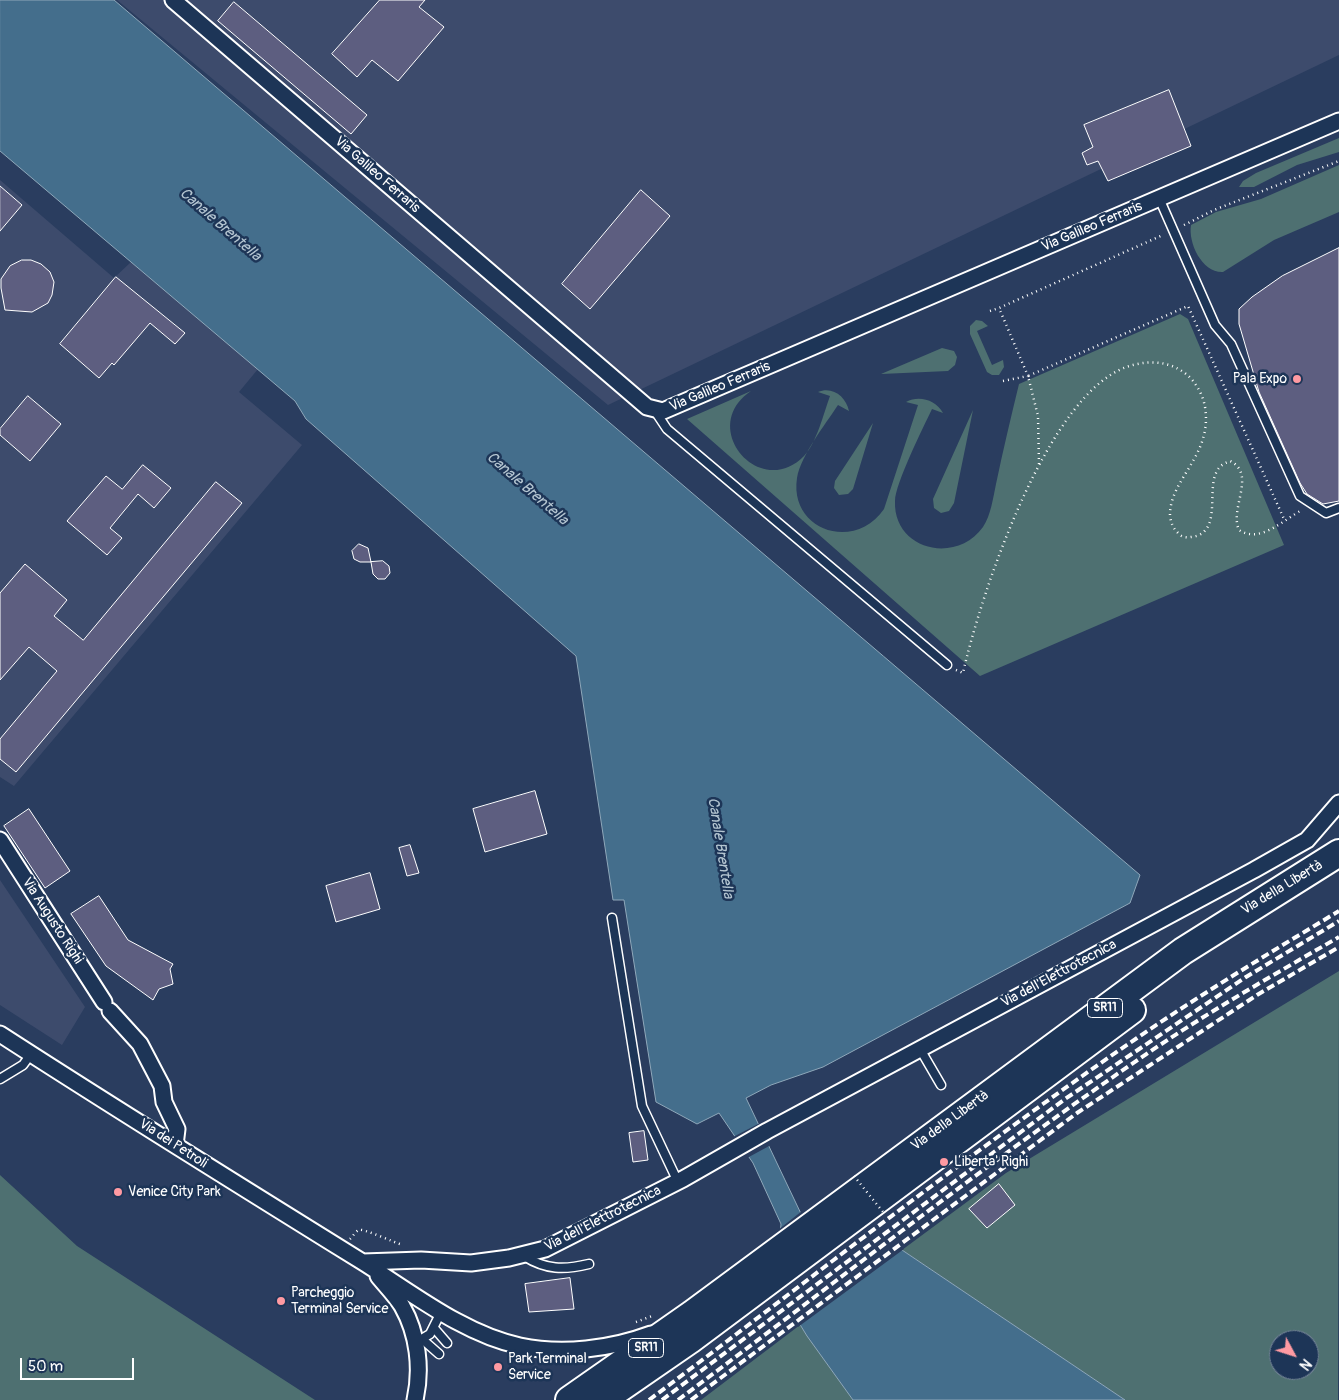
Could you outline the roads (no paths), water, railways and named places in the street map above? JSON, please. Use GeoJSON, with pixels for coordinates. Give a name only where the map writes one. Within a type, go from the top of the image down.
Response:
{"type":"FeatureCollection","features":[{"type":"Feature","properties":{"kind":"highway","name":"Via della Libertà"},"geometry":{"type":"LineString","coordinates":[[603,1400],[652,1367],[726,1300],[873,1184],[1183,951],[1339,853]]}},
{"type":"Feature","properties":{"kind":"highway","name":"Via della Libertà"},"geometry":{"type":"LineString","coordinates":[[873,1184],[1180,974],[1339,873]]}},
{"type":"Feature","properties":{"kind":"highway","name":"Via della Libertà"},"geometry":{"type":"LineString","coordinates":[[569,1400],[692,1314],[726,1300]]}},
{"type":"Feature","properties":{"kind":"highway"},"geometry":{"type":"LineString","coordinates":[[619,1400],[726,1300]]}},
{"type":"Feature","properties":{"kind":"street","name":"Via Galileo Ferraris"},"geometry":{"type":"LineString","coordinates":[[173,0],[647,408],[663,412],[1339,121]]}},
{"type":"Feature","properties":{"kind":"street","name":"Via dell'Elettrotecnica"},"geometry":{"type":"LineString","coordinates":[[368,1266],[421,1260],[471,1263],[523,1255],[546,1249],[678,1182],[767,1130],[1307,840],[1339,803]]}},
{"type":"Feature","properties":{"kind":"street","name":"Via Augusto Righi"},"geometry":{"type":"LineString","coordinates":[[0,840],[107,1006],[140,1044],[162,1086],[164,1102],[178,1128],[174,1145]]}},
{"type":"Feature","properties":{"kind":"street","name":"Via dei Petroli"},"geometry":{"type":"LineString","coordinates":[[0,1034],[248,1193],[441,1312],[491,1338],[520,1346],[547,1350],[577,1349],[628,1341],[663,1330],[692,1314]]}},
{"type":"Feature","properties":{"kind":"street","name":"Via dei Petroli"},"geometry":{"type":"LineString","coordinates":[[368,1266],[401,1304],[418,1341],[419,1368],[414,1400]]}},
{"type":"Feature","properties":{"kind":"street"},"geometry":{"type":"LineString","coordinates":[[408,1318],[427,1302]]}},
{"type":"Feature","properties":{"kind":"lane"},"geometry":{"type":"LineString","coordinates":[[1159,198],[1215,325],[1232,344],[1300,496],[1326,513],[1339,508]]}},
{"type":"Feature","properties":{"kind":"lane"},"geometry":{"type":"LineString","coordinates":[[656,411],[666,429],[947,665]]}},
{"type":"Feature","properties":{"kind":"lane"},"geometry":{"type":"LineString","coordinates":[[612,918],[642,1106],[678,1182]]}},
{"type":"Feature","properties":{"kind":"lane"},"geometry":{"type":"LineString","coordinates":[[920,1049],[940,1085]]}},
{"type":"Feature","properties":{"kind":"lane"},"geometry":{"type":"LineString","coordinates":[[2,1076],[24,1065],[31,1054]]}},
{"type":"Feature","properties":{"kind":"lane"},"geometry":{"type":"LineString","coordinates":[[523,1255],[554,1269],[569,1269],[589,1264]]}},
{"type":"Feature","properties":{"kind":"lane"},"geometry":{"type":"LineString","coordinates":[[439,1354],[418,1341],[430,1334],[441,1312]]}},
{"type":"Feature","properties":{"kind":"lane"},"geometry":{"type":"LineString","coordinates":[[434,1328],[447,1343]]}},
{"type":"Feature","properties":{"kind":"water","name":"Canale Brentella"},"geometry":{"type":"Polygon","coordinates":[[[0,0],[114,0],[1140,875],[1130,903],[823,1067],[771,1085],[746,1098],[804,1220],[902,1250],[1125,1400],[853,1400],[807,1336],[776,1285],[781,1224],[753,1163],[719,1113],[697,1124],[656,1102],[624,900],[613,900],[576,656],[306,419],[295,401],[0,151],[0,0]]]}},
{"type":"Feature","properties":{"kind":"railway"},"geometry":{"type":"LineString","coordinates":[[649,1400],[952,1171],[1075,1081],[1187,1005],[1339,911]]}},
{"type":"Feature","properties":{"kind":"railway"},"geometry":{"type":"LineString","coordinates":[[662,1400],[1065,1099],[1246,977],[1339,921]]}},
{"type":"Feature","properties":{"kind":"railway"},"geometry":{"type":"LineString","coordinates":[[678,1400],[970,1180],[1088,1094],[1195,1022],[1339,937]]}},
{"type":"Feature","properties":{"kind":"railway"},"geometry":{"type":"LineString","coordinates":[[691,1400],[1077,1113],[1257,995],[1339,947]]}},
{"type":"Feature","properties":{"kind":"place","name":"Pala Expo"},"geometry":{"type":"Point","coordinates":[1297,379]}},
{"type":"Feature","properties":{"kind":"place","name":"Liberta' Righi"},"geometry":{"type":"Point","coordinates":[944,1162]}},
{"type":"Feature","properties":{"kind":"place","name":"Venice City Park"},"geometry":{"type":"Point","coordinates":[118,1192]}},
{"type":"Feature","properties":{"kind":"place","name":"Parcheggio Terminal Service"},"geometry":{"type":"Point","coordinates":[281,1301]}},
{"type":"Feature","properties":{"kind":"place","name":"Park Terminal Service"},"geometry":{"type":"Point","coordinates":[498,1367]}}]}
